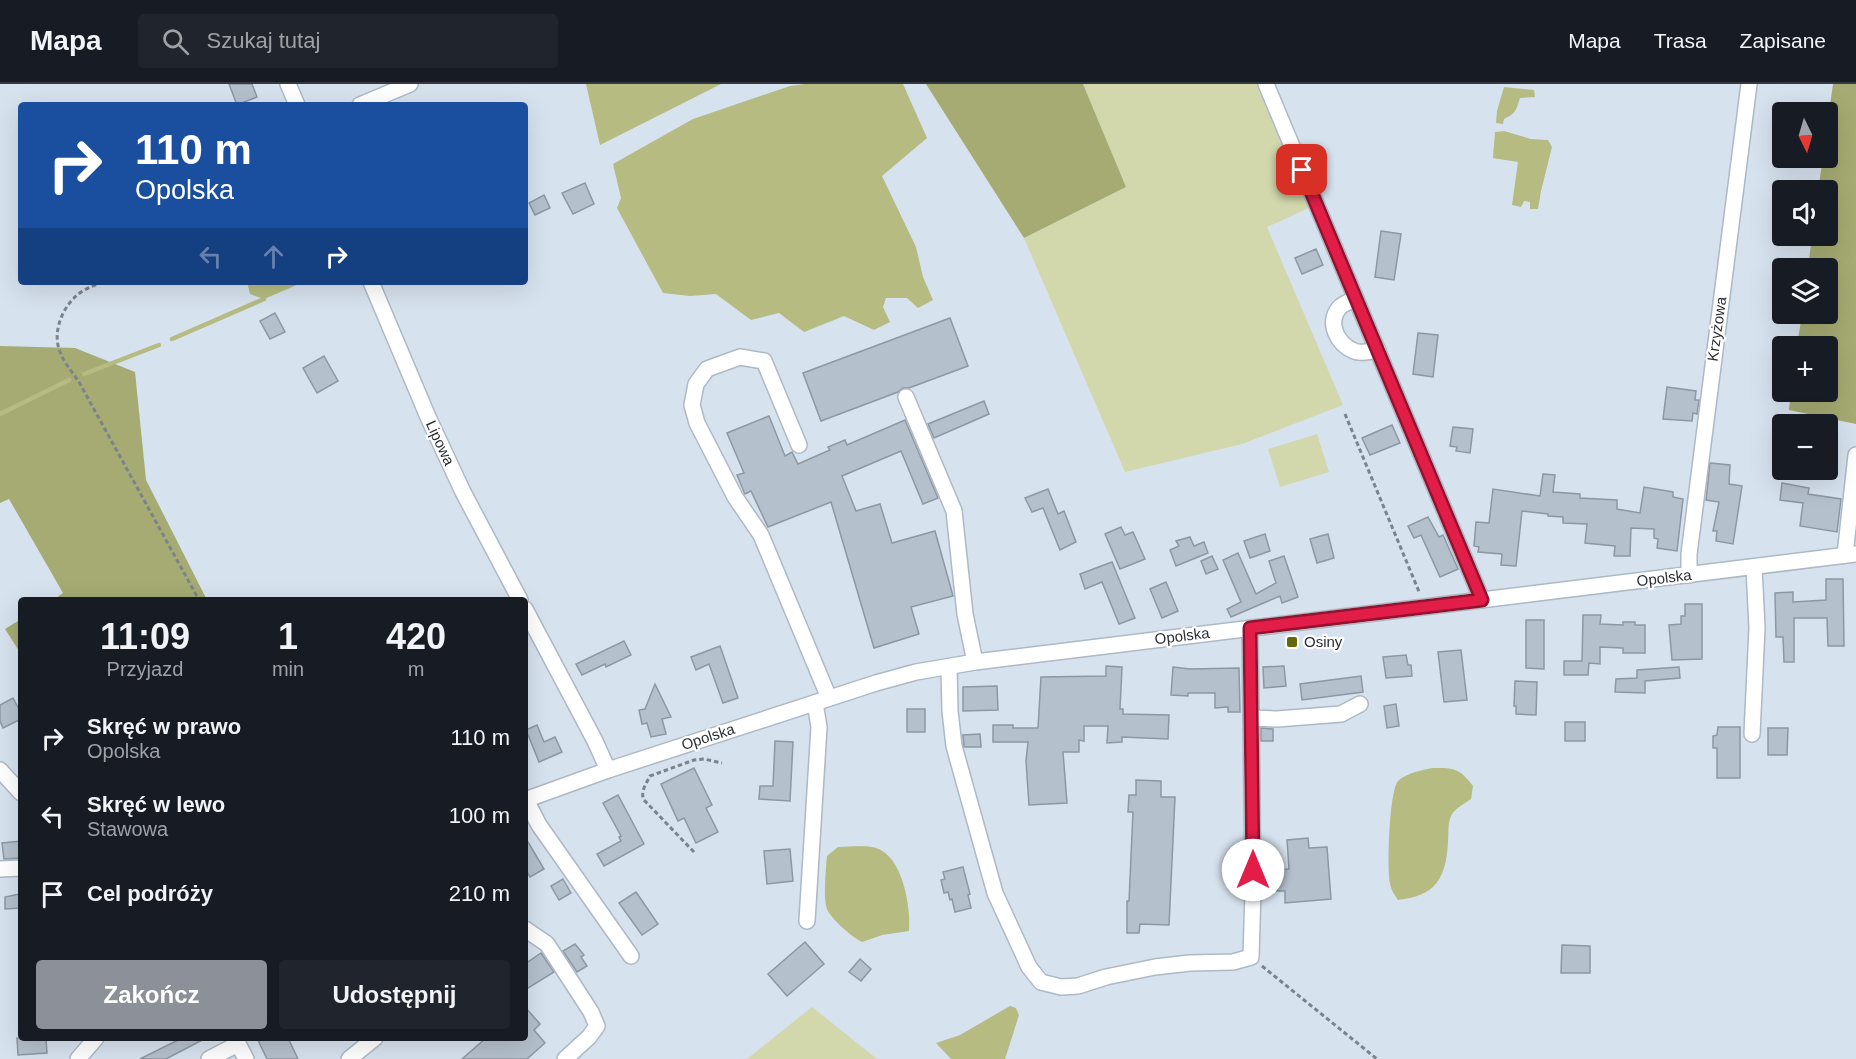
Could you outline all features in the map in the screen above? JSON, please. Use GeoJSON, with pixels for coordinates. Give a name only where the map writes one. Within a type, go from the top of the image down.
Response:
{"type":"FeatureCollection","features":[{"type":"Feature","properties":{"kind":"street"},"geometry":{"type":"LineString","coordinates":[[288,84],[296,102]]}},
{"type":"Feature","properties":{"kind":"street"},"geometry":{"type":"LineString","coordinates":[[367,102],[410,84]]}},
{"type":"Feature","properties":{"kind":"street"},"geometry":{"type":"LineString","coordinates":[[1266,84],[1482,600]]}},
{"type":"Feature","properties":{"kind":"street","name":"Krzyżowa"},"geometry":{"type":"LineString","coordinates":[[1689,574],[1689,554],[1749,84]]}},
{"type":"Feature","properties":{"kind":"street","name":"Lipowa"},"geometry":{"type":"LineString","coordinates":[[371,285],[463,492],[518,597]]}},
{"type":"Feature","properties":{"kind":"street"},"geometry":{"type":"LineString","coordinates":[[1356,299],[1341,306],[1334,316],[1334,330],[1343,344],[1356,352],[1378,350]]}},
{"type":"Feature","properties":{"kind":"street"},"geometry":{"type":"LineString","coordinates":[[799,445],[764,361],[740,357],[707,369],[696,384],[692,405],[697,423],[735,497],[761,535],[822,700],[807,921]]}},
{"type":"Feature","properties":{"kind":"street"},"geometry":{"type":"LineString","coordinates":[[906,397],[954,511],[965,614],[975,662]]}},
{"type":"Feature","properties":{"kind":"street"},"geometry":{"type":"LineString","coordinates":[[1850,555],[1856,455]]}},
{"type":"Feature","properties":{"kind":"street","name":"Opolska"},"geometry":{"type":"LineString","coordinates":[[528,799],[608,770],[822,700],[916,672],[975,662],[1850,555]]}},
{"type":"Feature","properties":{"kind":"street"},"geometry":{"type":"LineString","coordinates":[[1752,734],[1756,628],[1754,567]]}},
{"type":"Feature","properties":{"kind":"street"},"geometry":{"type":"LineString","coordinates":[[528,615],[608,770]]}},
{"type":"Feature","properties":{"kind":"street"},"geometry":{"type":"LineString","coordinates":[[949,667],[954,746],[995,893],[1029,967],[1041,981],[1061,987],[1078,986],[1106,977],[1155,967],[1233,962],[1251,957],[1253,891],[1250,628]]}},
{"type":"Feature","properties":{"kind":"street"},"geometry":{"type":"LineString","coordinates":[[1252,718],[1276,719],[1341,714],[1360,704]]}},
{"type":"Feature","properties":{"kind":"street"},"geometry":{"type":"LineString","coordinates":[[1,772],[18,787]]}},
{"type":"Feature","properties":{"kind":"street"},"geometry":{"type":"LineString","coordinates":[[528,805],[539,825],[631,956]]}},
{"type":"Feature","properties":{"kind":"street"},"geometry":{"type":"LineString","coordinates":[[0,869],[18,867]]}},
{"type":"Feature","properties":{"kind":"street"},"geometry":{"type":"LineString","coordinates":[[528,931],[547,944],[591,1012],[597,1026],[589,1037],[565,1059]]}},
{"type":"Feature","properties":{"kind":"street"},"geometry":{"type":"LineString","coordinates":[[78,1059],[93,1041]]}},
{"type":"Feature","properties":{"kind":"street"},"geometry":{"type":"LineString","coordinates":[[209,1059],[236,1041],[246,1059]]}},
{"type":"Feature","properties":{"kind":"street"},"geometry":{"type":"LineString","coordinates":[[348,1059],[371,1041]]}},
{"type":"Feature","properties":{"kind":"path"},"geometry":{"type":"LineString","coordinates":[[96,285],[74,298],[64,313],[57,329],[57,342],[61,355],[79,382],[197,597]]}},
{"type":"Feature","properties":{"kind":"path"},"geometry":{"type":"LineString","coordinates":[[1345,414],[1422,598]]}},
{"type":"Feature","properties":{"kind":"path"},"geometry":{"type":"LineString","coordinates":[[694,852],[644,800],[643,790],[650,776],[694,760],[704,759],[722,763]]}},
{"type":"Feature","properties":{"kind":"path"},"geometry":{"type":"LineString","coordinates":[[1251,957],[1377,1059]]}},
{"type":"Feature","properties":{"kind":"shaded area"},"geometry":{"type":"Polygon","coordinates":[[[586,84],[721,84],[600,145],[586,84]]]}},
{"type":"Feature","properties":{"kind":"shaded area"},"geometry":{"type":"Polygon","coordinates":[[[903,84],[927,138],[882,176],[916,247],[923,277],[933,300],[918,308],[907,298],[886,298],[883,307],[890,322],[874,330],[844,316],[804,332],[779,313],[751,320],[716,294],[690,296],[663,293],[617,208],[621,198],[613,164],[693,119],[790,86],[903,84]]]}},
{"type":"Feature","properties":{"kind":"shaded area"},"geometry":{"type":"Polygon","coordinates":[[[926,84],[1083,84],[1126,187],[1024,238],[926,84]]]}},
{"type":"Feature","properties":{"kind":"shaded area"},"geometry":{"type":"Polygon","coordinates":[[[1083,84],[1260,84],[1311,207],[1267,227],[1343,405],[1242,444],[1125,472],[1024,238],[1126,187],[1083,84]]]}},
{"type":"Feature","properties":{"kind":"shaded area"},"geometry":{"type":"Polygon","coordinates":[[[1833,84],[1856,84],[1856,424],[1838,420],[1838,414],[1808,414],[1789,410],[1790,402],[1838,402],[1838,336],[1799,336],[1800,324],[1838,324],[1838,258],[1809,258],[1811,246],[1838,246],[1838,180],[1820,180],[1821,168],[1838,168],[1838,102],[1830,102],[1833,84]]]}},
{"type":"Feature","properties":{"kind":"shaded area"},"geometry":{"type":"Polygon","coordinates":[[[1504,87],[1534,90],[1535,97],[1520,98],[1515,112],[1504,119],[1503,124],[1496,123],[1504,87]]]}},
{"type":"Feature","properties":{"kind":"shaded area"},"geometry":{"type":"Polygon","coordinates":[[[1504,131],[1531,139],[1548,140],[1552,147],[1538,209],[1530,209],[1530,202],[1524,201],[1521,207],[1512,205],[1518,162],[1493,158],[1495,132],[1504,131]]]}},
{"type":"Feature","properties":{"kind":"shaded area"},"geometry":{"type":"Polygon","coordinates":[[[248,285],[297,285],[264,299],[250,294],[248,285]]]}},
{"type":"Feature","properties":{"kind":"shaded area"},"geometry":{"type":"Polygon","coordinates":[[[0,346],[75,348],[135,372],[146,480],[205,597],[57,597],[63,593],[9,499],[0,503],[0,346]]]}},
{"type":"Feature","properties":{"kind":"shaded area"},"geometry":{"type":"Polygon","coordinates":[[[1317,434],[1329,472],[1280,487],[1268,449],[1317,434]]]}},
{"type":"Feature","properties":{"kind":"shaded area"},"geometry":{"type":"Polygon","coordinates":[[[18,621],[18,649],[5,629],[18,621]]]}},
{"type":"Feature","properties":{"kind":"shaded area"},"geometry":{"type":"Polygon","coordinates":[[[1433,768],[1460,772],[1473,786],[1471,799],[1450,817],[1445,866],[1436,883],[1422,894],[1398,900],[1390,885],[1389,875],[1391,814],[1395,788],[1398,781],[1405,776],[1433,768]]]}},
{"type":"Feature","properties":{"kind":"shaded area"},"geometry":{"type":"Polygon","coordinates":[[[838,847],[876,848],[893,861],[907,897],[909,931],[882,935],[862,942],[833,918],[826,904],[826,868],[827,856],[838,847]]]}},
{"type":"Feature","properties":{"kind":"shaded area"},"geometry":{"type":"Polygon","coordinates":[[[1010,1006],[1016,1008],[1019,1015],[1005,1059],[951,1059],[936,1043],[960,1035],[1010,1006]]]}},
{"type":"Feature","properties":{"kind":"shaded area"},"geometry":{"type":"Polygon","coordinates":[[[812,1007],[877,1059],[747,1059],[812,1007]]]}},
{"type":"Feature","properties":{"kind":"building"},"geometry":{"type":"Polygon","coordinates":[[[229,84],[252,84],[257,97],[244,102],[236,102],[229,84]]]}},
{"type":"Feature","properties":{"kind":"building"},"geometry":{"type":"Polygon","coordinates":[[[585,183],[594,204],[573,214],[562,193],[585,183]]]}},
{"type":"Feature","properties":{"kind":"building"},"geometry":{"type":"Polygon","coordinates":[[[544,195],[550,208],[535,215],[529,203],[544,195]]]}},
{"type":"Feature","properties":{"kind":"building"},"geometry":{"type":"Polygon","coordinates":[[[1381,231],[1401,234],[1394,280],[1375,277],[1381,231]]]}},
{"type":"Feature","properties":{"kind":"building"},"geometry":{"type":"Polygon","coordinates":[[[1316,249],[1323,265],[1302,274],[1295,258],[1316,249]]]}},
{"type":"Feature","properties":{"kind":"building"},"geometry":{"type":"Polygon","coordinates":[[[275,313],[285,332],[270,339],[260,321],[275,313]]]}},
{"type":"Feature","properties":{"kind":"building"},"geometry":{"type":"Polygon","coordinates":[[[950,318],[968,366],[909,388],[903,388],[898,392],[821,421],[803,373],[950,318]]]}},
{"type":"Feature","properties":{"kind":"building"},"geometry":{"type":"Polygon","coordinates":[[[1418,333],[1438,335],[1433,377],[1413,374],[1418,333]]]}},
{"type":"Feature","properties":{"kind":"building"},"geometry":{"type":"Polygon","coordinates":[[[324,356],[338,381],[317,393],[303,368],[324,356]]]}},
{"type":"Feature","properties":{"kind":"building"},"geometry":{"type":"Polygon","coordinates":[[[1667,387],[1696,391],[1695,400],[1699,400],[1697,414],[1693,413],[1692,421],[1663,419],[1667,387]]]}},
{"type":"Feature","properties":{"kind":"building"},"geometry":{"type":"Polygon","coordinates":[[[984,401],[989,414],[934,438],[928,424],[984,401]]]}},
{"type":"Feature","properties":{"kind":"building"},"geometry":{"type":"Polygon","coordinates":[[[769,416],[785,456],[792,452],[798,464],[830,450],[828,447],[845,440],[847,445],[905,420],[938,498],[923,504],[901,451],[842,476],[856,511],[880,504],[892,543],[935,531],[953,596],[911,607],[919,634],[874,648],[831,502],[768,527],[751,491],[745,494],[737,475],[744,473],[727,433],[769,416]]]}},
{"type":"Feature","properties":{"kind":"building"},"geometry":{"type":"Polygon","coordinates":[[[1392,425],[1400,443],[1370,455],[1362,438],[1392,425]]]}},
{"type":"Feature","properties":{"kind":"building"},"geometry":{"type":"Polygon","coordinates":[[[1453,427],[1473,429],[1470,453],[1456,451],[1457,447],[1450,446],[1453,427]]]}},
{"type":"Feature","properties":{"kind":"building"},"geometry":{"type":"Polygon","coordinates":[[[1710,463],[1730,465],[1729,484],[1742,486],[1733,544],[1716,541],[1717,531],[1713,531],[1719,502],[1706,500],[1710,463]]]}},
{"type":"Feature","properties":{"kind":"building"},"geometry":{"type":"Polygon","coordinates":[[[1543,474],[1555,475],[1553,492],[1580,494],[1580,498],[1617,500],[1617,509],[1640,513],[1644,487],[1673,492],[1673,497],[1683,499],[1677,551],[1657,548],[1658,539],[1654,538],[1654,529],[1631,528],[1630,556],[1614,556],[1615,546],[1585,543],[1587,524],[1563,523],[1563,517],[1522,511],[1516,566],[1501,565],[1502,554],[1478,552],[1479,547],[1474,546],[1476,522],[1489,523],[1493,489],[1540,496],[1543,474]]]}},
{"type":"Feature","properties":{"kind":"building"},"geometry":{"type":"Polygon","coordinates":[[[1782,483],[1809,488],[1808,494],[1841,499],[1837,532],[1800,526],[1803,503],[1780,500],[1782,483]]]}},
{"type":"Feature","properties":{"kind":"building"},"geometry":{"type":"Polygon","coordinates":[[[1048,489],[1058,514],[1064,511],[1076,542],[1060,550],[1043,508],[1032,512],[1025,498],[1048,489]]]}},
{"type":"Feature","properties":{"kind":"building"},"geometry":{"type":"Polygon","coordinates":[[[1428,517],[1439,537],[1443,535],[1458,569],[1440,577],[1421,535],[1414,538],[1408,526],[1428,517]]]}},
{"type":"Feature","properties":{"kind":"building"},"geometry":{"type":"Polygon","coordinates":[[[1121,527],[1125,535],[1133,532],[1145,559],[1120,569],[1105,534],[1121,527]]]}},
{"type":"Feature","properties":{"kind":"building"},"geometry":{"type":"Polygon","coordinates":[[[1265,534],[1270,551],[1250,558],[1244,541],[1265,534]]]}},
{"type":"Feature","properties":{"kind":"building"},"geometry":{"type":"Polygon","coordinates":[[[1328,534],[1334,558],[1317,563],[1310,539],[1328,534]]]}},
{"type":"Feature","properties":{"kind":"building"},"geometry":{"type":"Polygon","coordinates":[[[1190,537],[1194,546],[1204,542],[1208,553],[1176,566],[1170,550],[1179,546],[1176,541],[1190,537]]]}},
{"type":"Feature","properties":{"kind":"building"},"geometry":{"type":"Polygon","coordinates":[[[1238,553],[1256,594],[1276,583],[1269,561],[1284,556],[1298,597],[1282,603],[1280,596],[1231,617],[1227,609],[1241,602],[1223,560],[1238,553]]]}},
{"type":"Feature","properties":{"kind":"building"},"geometry":{"type":"Polygon","coordinates":[[[1212,556],[1218,569],[1206,574],[1201,561],[1212,556]]]}},
{"type":"Feature","properties":{"kind":"building"},"geometry":{"type":"Polygon","coordinates":[[[1112,562],[1135,618],[1119,624],[1102,582],[1085,589],[1080,574],[1112,562]]]}},
{"type":"Feature","properties":{"kind":"building"},"geometry":{"type":"Polygon","coordinates":[[[1826,579],[1843,579],[1844,646],[1828,646],[1827,618],[1794,618],[1794,662],[1784,662],[1783,637],[1776,637],[1775,593],[1793,592],[1793,602],[1826,600],[1826,579]]]}},
{"type":"Feature","properties":{"kind":"building"},"geometry":{"type":"Polygon","coordinates":[[[1166,582],[1178,611],[1162,618],[1150,589],[1166,582]]]}},
{"type":"Feature","properties":{"kind":"building"},"geometry":{"type":"Polygon","coordinates":[[[1685,604],[1702,604],[1702,659],[1672,660],[1669,625],[1681,624],[1681,616],[1685,616],[1685,604]]]}},
{"type":"Feature","properties":{"kind":"building"},"geometry":{"type":"Polygon","coordinates":[[[1583,615],[1601,615],[1600,624],[1623,625],[1623,622],[1635,622],[1635,625],[1645,625],[1645,653],[1623,653],[1623,648],[1600,647],[1600,664],[1589,663],[1588,675],[1564,675],[1564,661],[1582,661],[1583,615]]]}},
{"type":"Feature","properties":{"kind":"building"},"geometry":{"type":"Polygon","coordinates":[[[1526,620],[1544,620],[1544,669],[1526,668],[1526,620]]]}},
{"type":"Feature","properties":{"kind":"building"},"geometry":{"type":"Polygon","coordinates":[[[624,641],[631,655],[582,675],[576,664],[624,641]]]}},
{"type":"Feature","properties":{"kind":"building"},"geometry":{"type":"Polygon","coordinates":[[[720,646],[738,698],[723,703],[709,664],[696,670],[691,657],[720,646]]]}},
{"type":"Feature","properties":{"kind":"building"},"geometry":{"type":"Polygon","coordinates":[[[1461,650],[1467,700],[1444,702],[1438,652],[1461,650]]]}},
{"type":"Feature","properties":{"kind":"building"},"geometry":{"type":"Polygon","coordinates":[[[1406,655],[1408,665],[1411,665],[1412,676],[1386,678],[1383,657],[1406,655]]]}},
{"type":"Feature","properties":{"kind":"building"},"geometry":{"type":"Polygon","coordinates":[[[1106,666],[1122,667],[1120,709],[1123,709],[1123,714],[1169,715],[1168,739],[1122,737],[1122,742],[1107,743],[1108,726],[1084,726],[1084,741],[1079,740],[1079,752],[1063,752],[1067,803],[1029,805],[1026,761],[1028,742],[993,742],[993,725],[1038,728],[1041,677],[1106,676],[1106,666]]]}},
{"type":"Feature","properties":{"kind":"building"},"geometry":{"type":"Polygon","coordinates":[[[1284,666],[1286,686],[1264,688],[1263,667],[1284,666]]]}},
{"type":"Feature","properties":{"kind":"building"},"geometry":{"type":"Polygon","coordinates":[[[1173,667],[1239,668],[1240,712],[1228,712],[1228,707],[1215,708],[1215,693],[1171,695],[1173,667]]]}},
{"type":"Feature","properties":{"kind":"building"},"geometry":{"type":"Polygon","coordinates":[[[1679,667],[1680,678],[1645,681],[1645,693],[1615,692],[1616,679],[1637,678],[1637,670],[1679,667]]]}},
{"type":"Feature","properties":{"kind":"building"},"geometry":{"type":"Polygon","coordinates":[[[1361,676],[1363,692],[1302,700],[1300,684],[1361,676]]]}},
{"type":"Feature","properties":{"kind":"building"},"geometry":{"type":"Polygon","coordinates":[[[1515,681],[1537,682],[1536,715],[1516,714],[1515,681]]]}},
{"type":"Feature","properties":{"kind":"building"},"geometry":{"type":"Polygon","coordinates":[[[655,684],[671,717],[662,719],[666,734],[651,737],[647,723],[642,724],[639,710],[645,709],[655,684]]]}},
{"type":"Feature","properties":{"kind":"building"},"geometry":{"type":"Polygon","coordinates":[[[997,686],[998,710],[963,711],[963,687],[997,686]]]}},
{"type":"Feature","properties":{"kind":"building"},"geometry":{"type":"Polygon","coordinates":[[[13,698],[18,707],[18,720],[3,728],[0,721],[0,705],[13,698]]]}},
{"type":"Feature","properties":{"kind":"building"},"geometry":{"type":"Polygon","coordinates":[[[1396,704],[1399,726],[1387,728],[1384,706],[1396,704]]]}},
{"type":"Feature","properties":{"kind":"building"},"geometry":{"type":"Polygon","coordinates":[[[907,709],[925,709],[925,732],[907,732],[907,709]]]}},
{"type":"Feature","properties":{"kind":"building"},"geometry":{"type":"Polygon","coordinates":[[[1565,722],[1585,722],[1585,741],[1565,741],[1565,722]]]}},
{"type":"Feature","properties":{"kind":"building"},"geometry":{"type":"Polygon","coordinates":[[[537,725],[544,742],[555,737],[562,752],[539,762],[528,735],[528,729],[537,725]]]}},
{"type":"Feature","properties":{"kind":"building"},"geometry":{"type":"Polygon","coordinates":[[[1718,727],[1740,727],[1740,778],[1717,778],[1717,748],[1713,748],[1713,736],[1717,735],[1718,727]]]}},
{"type":"Feature","properties":{"kind":"building"},"geometry":{"type":"Polygon","coordinates":[[[1261,728],[1273,729],[1273,741],[1261,741],[1261,728]]]}},
{"type":"Feature","properties":{"kind":"building"},"geometry":{"type":"Polygon","coordinates":[[[1768,728],[1788,728],[1787,755],[1768,755],[1768,728]]]}},
{"type":"Feature","properties":{"kind":"building"},"geometry":{"type":"Polygon","coordinates":[[[980,734],[981,747],[964,747],[963,735],[980,734]]]}},
{"type":"Feature","properties":{"kind":"building"},"geometry":{"type":"Polygon","coordinates":[[[775,741],[793,742],[790,801],[759,799],[760,786],[773,786],[775,741]]]}},
{"type":"Feature","properties":{"kind":"building"},"geometry":{"type":"Polygon","coordinates":[[[694,768],[712,805],[706,808],[718,832],[696,843],[684,818],[678,821],[661,784],[694,768]]]}},
{"type":"Feature","properties":{"kind":"building"},"geometry":{"type":"Polygon","coordinates":[[[1136,780],[1161,781],[1161,797],[1175,797],[1169,925],[1140,924],[1139,933],[1127,933],[1133,812],[1128,812],[1129,795],[1136,795],[1136,780]]]}},
{"type":"Feature","properties":{"kind":"building"},"geometry":{"type":"Polygon","coordinates":[[[618,795],[644,844],[604,866],[597,854],[621,841],[619,837],[621,836],[603,803],[618,795]]]}},
{"type":"Feature","properties":{"kind":"building"},"geometry":{"type":"Polygon","coordinates":[[[1308,838],[1309,848],[1327,847],[1331,899],[1285,903],[1285,891],[1277,891],[1277,887],[1268,887],[1266,871],[1289,869],[1287,840],[1308,838]]]}},
{"type":"Feature","properties":{"kind":"building"},"geometry":{"type":"Polygon","coordinates":[[[18,841],[18,858],[4,859],[2,843],[18,841]]]}},
{"type":"Feature","properties":{"kind":"building"},"geometry":{"type":"Polygon","coordinates":[[[528,842],[544,869],[530,877],[528,874],[528,842]]]}},
{"type":"Feature","properties":{"kind":"building"},"geometry":{"type":"Polygon","coordinates":[[[790,849],[793,881],[767,884],[764,851],[790,849]]]}},
{"type":"Feature","properties":{"kind":"building"},"geometry":{"type":"Polygon","coordinates":[[[963,867],[971,908],[955,912],[948,892],[944,893],[941,880],[945,879],[943,872],[963,867]]]}},
{"type":"Feature","properties":{"kind":"building"},"geometry":{"type":"Polygon","coordinates":[[[563,879],[571,893],[559,900],[551,886],[563,879]]]}},
{"type":"Feature","properties":{"kind":"building"},"geometry":{"type":"Polygon","coordinates":[[[636,892],[658,924],[642,935],[619,903],[636,892]]]}},
{"type":"Feature","properties":{"kind":"building"},"geometry":{"type":"Polygon","coordinates":[[[18,894],[18,908],[5,909],[5,897],[18,894]]]}},
{"type":"Feature","properties":{"kind":"building"},"geometry":{"type":"Polygon","coordinates":[[[805,942],[824,964],[787,996],[768,974],[805,942]]]}},
{"type":"Feature","properties":{"kind":"building"},"geometry":{"type":"Polygon","coordinates":[[[575,944],[584,955],[581,957],[587,966],[577,972],[563,951],[575,944]]]}},
{"type":"Feature","properties":{"kind":"building"},"geometry":{"type":"Polygon","coordinates":[[[1562,945],[1590,946],[1590,973],[1561,973],[1562,945]]]}},
{"type":"Feature","properties":{"kind":"building"},"geometry":{"type":"Polygon","coordinates":[[[541,953],[554,972],[528,988],[528,962],[541,953]]]}},
{"type":"Feature","properties":{"kind":"building"},"geometry":{"type":"Polygon","coordinates":[[[860,959],[871,969],[861,981],[849,972],[860,959]]]}},
{"type":"Feature","properties":{"kind":"building"},"geometry":{"type":"Polygon","coordinates":[[[528,1010],[540,1024],[534,1030],[545,1043],[527,1059],[462,1059],[483,1041],[528,1041],[528,1010]]]}},
{"type":"Feature","properties":{"kind":"building"},"geometry":{"type":"Polygon","coordinates":[[[17,1038],[18,1041],[46,1041],[47,1053],[18,1055],[17,1038]]]}},
{"type":"Feature","properties":{"kind":"building"},"geometry":{"type":"Polygon","coordinates":[[[176,1041],[200,1041],[166,1059],[140,1059],[176,1041]]]}},
{"type":"Feature","properties":{"kind":"building"},"geometry":{"type":"Polygon","coordinates":[[[258,1041],[289,1041],[298,1059],[267,1059],[258,1041]]]}},
{"type":"Feature","properties":{"kind":"waterway"},"geometry":{"type":"LineString","coordinates":[[172,339],[264,299]]}},
{"type":"Feature","properties":{"kind":"waterway"},"geometry":{"type":"LineString","coordinates":[[84,374],[159,345]]}},
{"type":"Feature","properties":{"kind":"waterway"},"geometry":{"type":"LineString","coordinates":[[0,414],[69,380]]}},
{"type":"Feature","properties":{"kind":"place","name":"Osiny"},"geometry":{"type":"Point","coordinates":[1292,642]}},
{"type":"Feature","properties":{"kind":"route"},"geometry":{"type":"LineString","coordinates":[[1253,870],[1250,628],[1482,600],[1302,170]]}}]}
